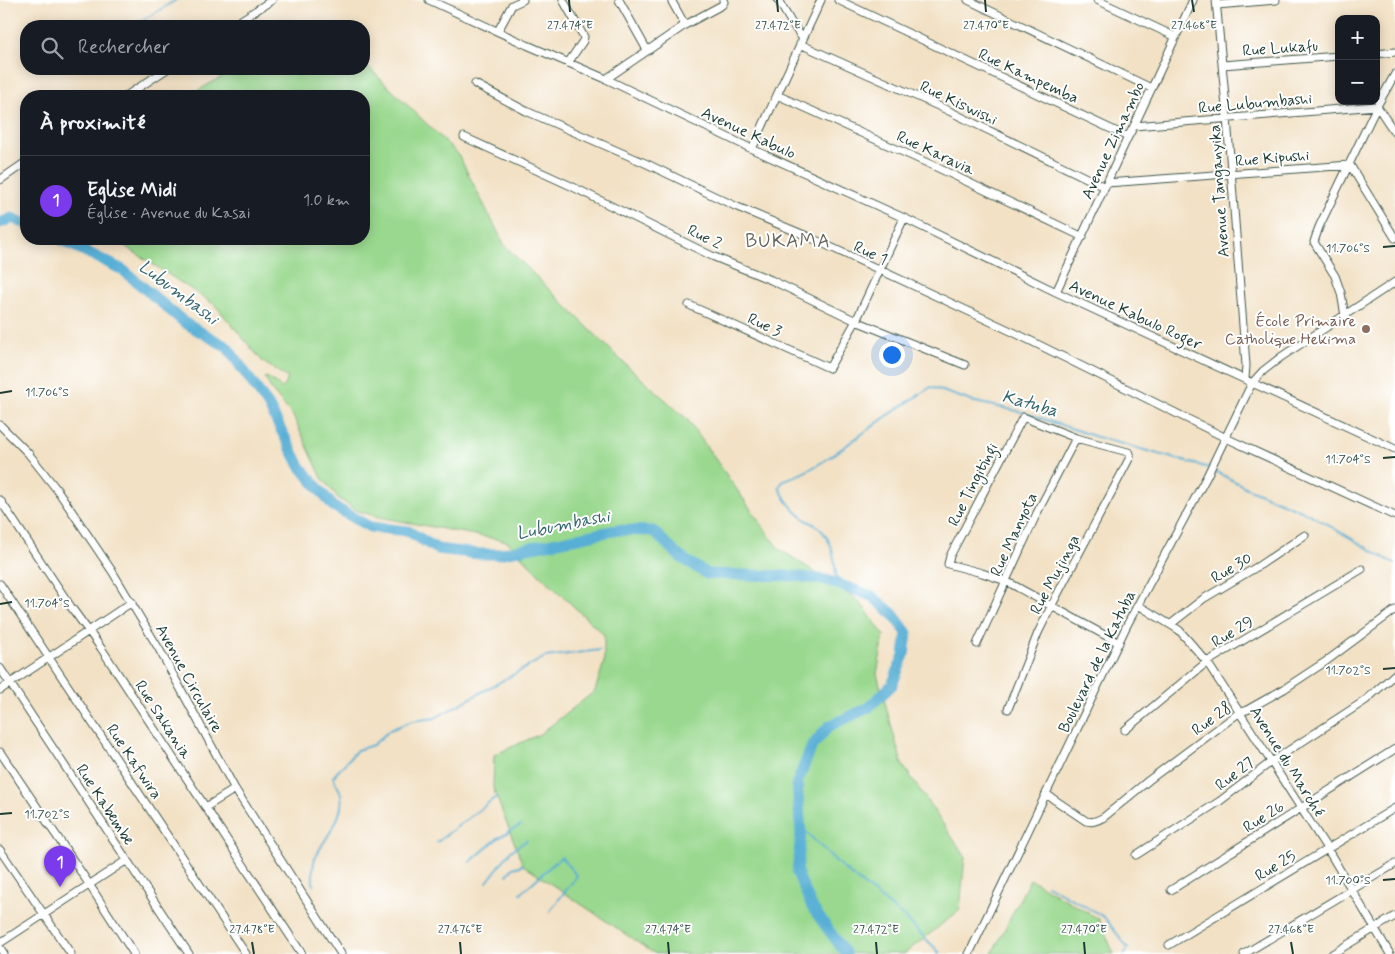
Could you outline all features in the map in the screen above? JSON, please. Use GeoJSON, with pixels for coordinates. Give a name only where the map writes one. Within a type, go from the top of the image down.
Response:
{"type":"FeatureCollection","features":[{"type":"Feature","properties":{"kind":"street"},"geometry":{"type":"LineString","coordinates":[[241,20],[272,0]]}},
{"type":"Feature","properties":{"kind":"street","name":"Avenue Kabulo"},"geometry":{"type":"LineString","coordinates":[[429,0],[606,79],[752,149],[904,218],[1056,292]]}},
{"type":"Feature","properties":{"kind":"street"},"geometry":{"type":"LineString","coordinates":[[498,32],[510,3],[523,0]]}},
{"type":"Feature","properties":{"kind":"street"},"geometry":{"type":"LineString","coordinates":[[563,0],[584,37],[568,63]]}},
{"type":"Feature","properties":{"kind":"street"},"geometry":{"type":"LineString","coordinates":[[619,0],[647,50]]}},
{"type":"Feature","properties":{"kind":"street"},"geometry":{"type":"LineString","coordinates":[[671,0],[685,25]]}},
{"type":"Feature","properties":{"kind":"street"},"geometry":{"type":"LineString","coordinates":[[778,0],[801,41]]}},
{"type":"Feature","properties":{"kind":"street"},"geometry":{"type":"LineString","coordinates":[[752,149],[821,0]]}},
{"type":"Feature","properties":{"kind":"street","name":"Rue Kampemba"},"geometry":{"type":"LineString","coordinates":[[838,0],[1128,137]]}},
{"type":"Feature","properties":{"kind":"street"},"geometry":{"type":"LineString","coordinates":[[968,0],[1151,88]]}},
{"type":"Feature","properties":{"kind":"street"},"geometry":{"type":"LineString","coordinates":[[1098,0],[1176,37]]}},
{"type":"Feature","properties":{"kind":"street","name":"Avenue Zimambo"},"geometry":{"type":"LineString","coordinates":[[1056,292],[1193,0]]}},
{"type":"Feature","properties":{"kind":"street"},"geometry":{"type":"LineString","coordinates":[[1216,3],[1276,0]]}},
{"type":"Feature","properties":{"kind":"street"},"geometry":{"type":"LineString","coordinates":[[606,79],[685,25],[722,5],[723,1]]}},
{"type":"Feature","properties":{"kind":"street","name":"Avenue Tanganyika"},"geometry":{"type":"LineString","coordinates":[[1216,3],[1246,365],[1244,379]]}},
{"type":"Feature","properties":{"kind":"street","name":"Rue Kiswishi"},"geometry":{"type":"LineString","coordinates":[[801,41],[1106,185]]}},
{"type":"Feature","properties":{"kind":"street"},"geometry":{"type":"LineString","coordinates":[[1380,54],[1395,52]]}},
{"type":"Feature","properties":{"kind":"street","name":"Rue Lukafu"},"geometry":{"type":"LineString","coordinates":[[1222,65],[1335,56]]}},
{"type":"Feature","properties":{"kind":"street"},"geometry":{"type":"LineString","coordinates":[[1345,316],[1341,293],[1335,276],[1330,265],[1314,242],[1319,227],[1377,106],[1395,74]]}},
{"type":"Feature","properties":{"kind":"street"},"geometry":{"type":"LineString","coordinates":[[135,90],[158,75]]}},
{"type":"Feature","properties":{"kind":"street","name":"Rue 1"},"geometry":{"type":"LineString","coordinates":[[475,84],[526,111],[654,167],[735,206],[809,237],[1020,335],[1226,438],[1395,516]]}},
{"type":"Feature","properties":{"kind":"street","name":"Rue Karavia"},"geometry":{"type":"LineString","coordinates":[[777,95],[1083,237]]}},
{"type":"Feature","properties":{"kind":"street"},"geometry":{"type":"LineString","coordinates":[[1377,106],[1395,133]]}},
{"type":"Feature","properties":{"kind":"street","name":"Rue Lubumbashi"},"geometry":{"type":"LineString","coordinates":[[1134,126],[1377,106]]}},
{"type":"Feature","properties":{"kind":"street","name":"Rue 2"},"geometry":{"type":"LineString","coordinates":[[464,136],[712,256],[772,280],[856,320],[965,365]]}},
{"type":"Feature","properties":{"kind":"street"},"geometry":{"type":"LineString","coordinates":[[1350,164],[1395,238]]}},
{"type":"Feature","properties":{"kind":"street","name":"Rue Kipushi"},"geometry":{"type":"LineString","coordinates":[[1106,185],[1350,164]]}},
{"type":"Feature","properties":{"kind":"street"},"geometry":{"type":"LineString","coordinates":[[0,180],[20,166]]}},
{"type":"Feature","properties":{"kind":"street"},"geometry":{"type":"LineString","coordinates":[[856,320],[904,218]]}},
{"type":"Feature","properties":{"kind":"street","name":"Boulevard de la Katuba"},"geometry":{"type":"LineString","coordinates":[[968,954],[1119,643],[1207,476],[1252,383],[1272,363],[1395,282]]}},
{"type":"Feature","properties":{"kind":"street","name":"Avenue Kabulo Roger"},"geometry":{"type":"LineString","coordinates":[[1056,292],[1395,449]]}},
{"type":"Feature","properties":{"kind":"street","name":"Rue 3"},"geometry":{"type":"LineString","coordinates":[[689,305],[829,368],[856,320]]}},
{"type":"Feature","properties":{"kind":"street","name":"Rue Tingitingi"},"geometry":{"type":"LineString","coordinates":[[1006,581],[948,564],[950,556],[1021,418],[1023,417],[1076,438]]}},
{"type":"Feature","properties":{"kind":"street","name":"Avenue Circulaire"},"geometry":{"type":"LineString","coordinates":[[2,429],[28,453],[58,491],[132,602],[235,789],[341,954]]}},
{"type":"Feature","properties":{"kind":"street","name":"Rue Mujinga"},"geometry":{"type":"LineString","coordinates":[[1008,709],[1038,633],[1130,457],[1128,452],[1076,438]]}},
{"type":"Feature","properties":{"kind":"street","name":"Rue Manyota"},"geometry":{"type":"LineString","coordinates":[[977,644],[1037,512],[1076,438]]}},
{"type":"Feature","properties":{"kind":"street","name":"Rue Sakania"},"geometry":{"type":"LineString","coordinates":[[0,500],[71,608],[89,631],[302,954]]}},
{"type":"Feature","properties":{"kind":"street","name":"Rue 30"},"geometry":{"type":"LineString","coordinates":[[1170,624],[1203,599],[1260,565],[1305,534]]}},
{"type":"Feature","properties":{"kind":"street","name":"Rue 29"},"geometry":{"type":"LineString","coordinates":[[1125,730],[1208,662],[1362,569]]}},
{"type":"Feature","properties":{"kind":"street"},"geometry":{"type":"LineString","coordinates":[[1006,581],[1119,643]]}},
{"type":"Feature","properties":{"kind":"street","name":"Rue Kafwira"},"geometry":{"type":"LineString","coordinates":[[0,584],[246,954]]}},
{"type":"Feature","properties":{"kind":"street"},"geometry":{"type":"LineString","coordinates":[[0,690],[132,602]]}},
{"type":"Feature","properties":{"kind":"street","name":"Avenue du Marché"},"geometry":{"type":"LineString","coordinates":[[1138,605],[1179,630],[1208,662],[1328,850],[1390,954]]}},
{"type":"Feature","properties":{"kind":"street","name":"Rue 28"},"geometry":{"type":"LineString","coordinates":[[1046,794],[1086,821],[1096,821],[1104,817],[1149,780],[1240,712],[1284,689],[1325,662],[1395,610]]}},
{"type":"Feature","properties":{"kind":"street","name":"Rue Kabembe"},"geometry":{"type":"LineString","coordinates":[[0,668],[189,954]]}},
{"type":"Feature","properties":{"kind":"street","name":"Rue 27"},"geometry":{"type":"LineString","coordinates":[[1136,855],[1220,801],[1271,762],[1366,700],[1395,674]]}},
{"type":"Feature","properties":{"kind":"street","name":"Rue 26"},"geometry":{"type":"LineString","coordinates":[[1171,890],[1395,749]]}},
{"type":"Feature","properties":{"kind":"street"},"geometry":{"type":"LineString","coordinates":[[0,752],[134,954]]}},
{"type":"Feature","properties":{"kind":"street"},"geometry":{"type":"LineString","coordinates":[[206,807],[235,789]]}},
{"type":"Feature","properties":{"kind":"street","name":"Rue 25"},"geometry":{"type":"LineString","coordinates":[[1169,945],[1395,808]]}},
{"type":"Feature","properties":{"kind":"street"},"geometry":{"type":"LineString","coordinates":[[0,850],[72,954]]}},
{"type":"Feature","properties":{"kind":"street"},"geometry":{"type":"LineString","coordinates":[[0,943],[127,860]]}},
{"type":"Feature","properties":{"kind":"street"},"geometry":{"type":"LineString","coordinates":[[1244,954],[1395,864]]}},
{"type":"Feature","properties":{"kind":"street"},"geometry":{"type":"LineString","coordinates":[[1332,954],[1395,916]]}},
{"type":"Feature","properties":{"kind":"street"},"geometry":{"type":"LineString","coordinates":[[0,948],[4,954]]}},
{"type":"Feature","properties":{"kind":"green space"},"geometry":{"type":"Polygon","coordinates":[[[370,69],[458,154],[505,246],[623,362],[687,419],[778,548],[859,601],[884,635],[877,674],[902,764],[965,856],[960,910],[904,954],[655,954],[523,865],[493,788],[494,755],[540,734],[595,691],[604,662],[604,635],[507,541],[379,517],[358,511],[339,499],[322,478],[293,416],[272,391],[265,378],[267,377],[282,388],[288,378],[263,362],[215,305],[123,245],[370,245],[370,90],[199,90],[225,75],[370,75],[370,69]]]}},
{"type":"Feature","properties":{"kind":"green space"},"geometry":{"type":"Polygon","coordinates":[[[1030,879],[1099,919],[1114,954],[992,954],[1030,879]]]}},
{"type":"Feature","properties":{"kind":"waterway"},"geometry":{"type":"LineString","coordinates":[[143,20],[176,0]]}},
{"type":"Feature","properties":{"kind":"waterway","name":"Lubumbashi"},"geometry":{"type":"LineString","coordinates":[[0,223],[12,218],[20,221]]}},
{"type":"Feature","properties":{"kind":"waterway","name":"Lubumbashi"},"geometry":{"type":"LineString","coordinates":[[72,245],[123,270],[185,323],[227,347],[268,405],[300,466],[333,506],[370,527],[408,531],[437,549],[480,554],[498,554],[617,530],[653,531],[679,556],[707,574],[794,576],[826,580],[872,596],[893,614],[907,633],[904,655],[892,685],[868,708],[829,726],[812,746],[797,783],[801,833],[797,873],[812,907],[846,954]]}},
{"type":"Feature","properties":{"kind":"waterway","name":"Katuba"},"geometry":{"type":"LineString","coordinates":[[836,583],[834,556],[826,536],[813,523],[801,517],[787,501],[779,487],[784,480],[819,464],[931,387],[971,401],[1022,412],[1097,437],[1209,468]]}},
{"type":"Feature","properties":{"kind":"waterway","name":"Katuba"},"geometry":{"type":"LineString","coordinates":[[1213,470],[1247,488],[1311,515],[1395,564]]}},
{"type":"Feature","properties":{"kind":"waterway"},"geometry":{"type":"LineString","coordinates":[[313,885],[315,858],[334,826],[341,809],[340,791],[333,777],[357,750],[373,745],[390,730],[412,721],[435,718],[545,657],[600,650]]}},
{"type":"Feature","properties":{"kind":"waterway"},"geometry":{"type":"LineString","coordinates":[[437,842],[496,797]]}},
{"type":"Feature","properties":{"kind":"waterway"},"geometry":{"type":"LineString","coordinates":[[470,862],[498,838],[521,825]]}},
{"type":"Feature","properties":{"kind":"waterway"},"geometry":{"type":"LineString","coordinates":[[801,827],[845,870],[904,917],[939,952],[938,954]]}},
{"type":"Feature","properties":{"kind":"waterway"},"geometry":{"type":"LineString","coordinates":[[487,882],[511,851],[527,840]]}},
{"type":"Feature","properties":{"kind":"waterway"},"geometry":{"type":"LineString","coordinates":[[521,893],[561,857],[577,876],[550,911]]}},
{"type":"Feature","properties":{"kind":"waterway"},"geometry":{"type":"LineString","coordinates":[[507,875],[513,868],[523,865]]}},
{"type":"Feature","properties":{"kind":"waterway"},"geometry":{"type":"LineString","coordinates":[[1047,885],[1104,917],[1128,948],[1124,954]]}},
{"type":"Feature","properties":{"kind":"place","name":"École Primaire Catholique Hekima"},"geometry":{"type":"Point","coordinates":[1366,329]}},
{"type":"Feature","properties":{"kind":"place","name":"Eglise Midi"},"geometry":{"type":"Point","coordinates":[60,887]}},
{"type":"Feature","properties":{"kind":"district","name":"BUKAMA"},"geometry":{"type":"Point","coordinates":[788,240]}}]}
